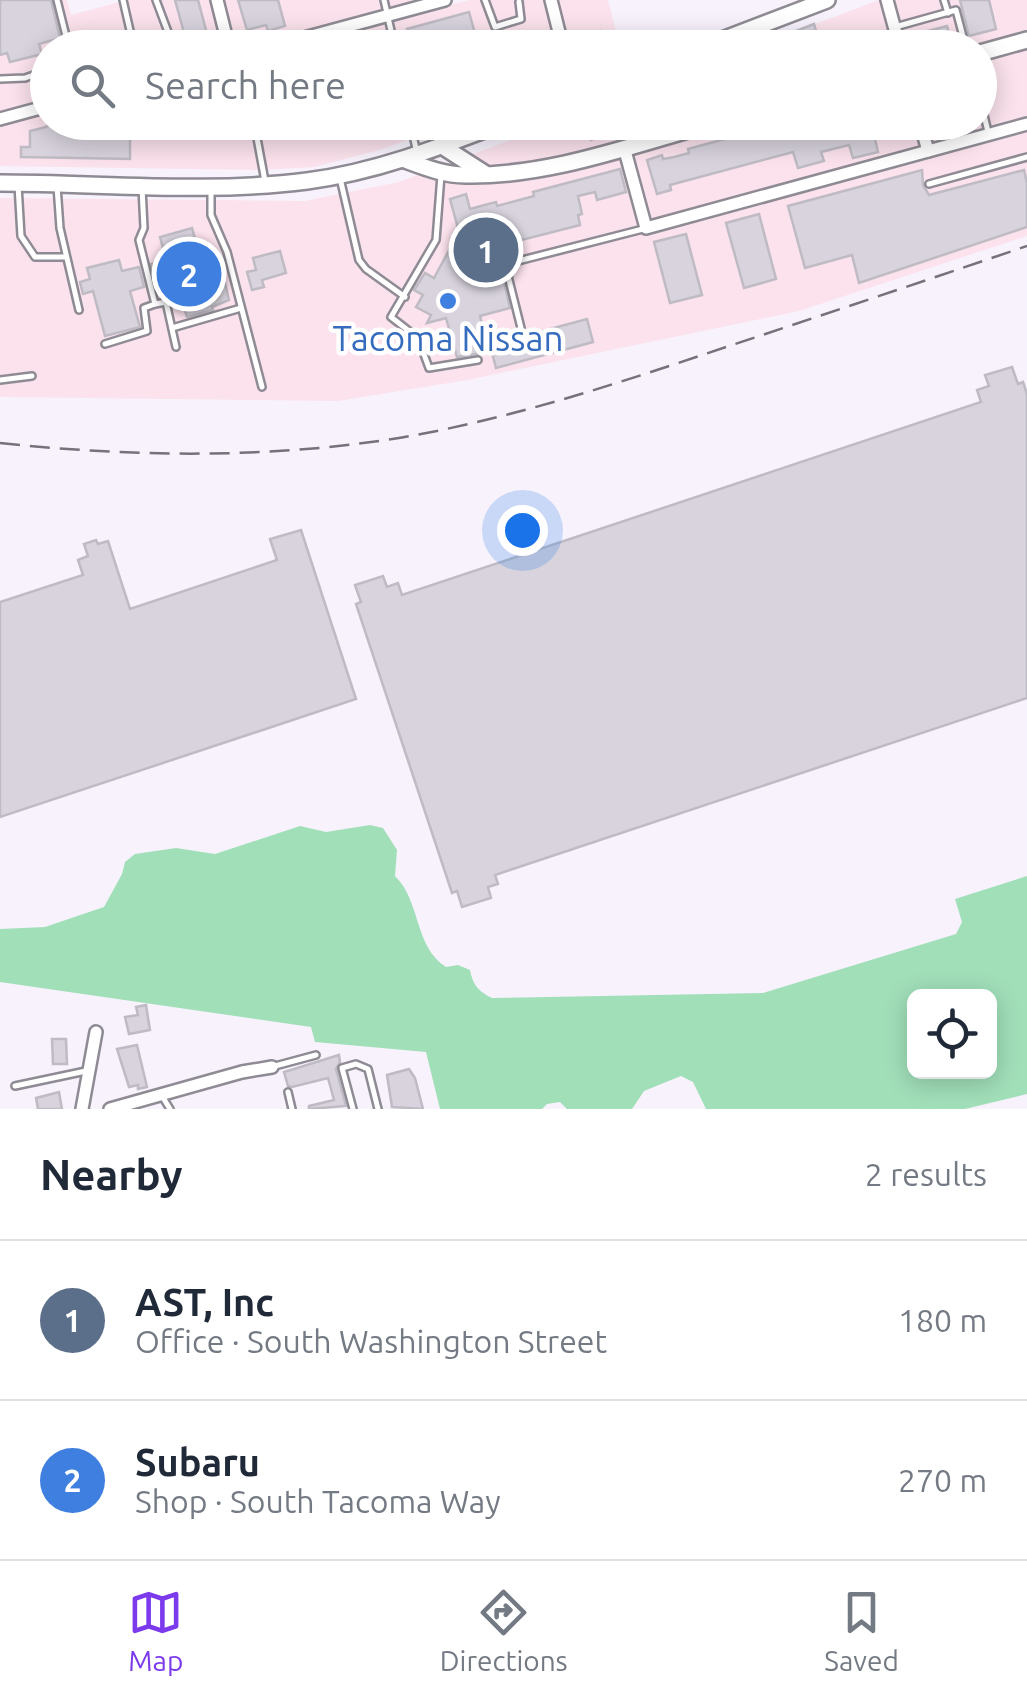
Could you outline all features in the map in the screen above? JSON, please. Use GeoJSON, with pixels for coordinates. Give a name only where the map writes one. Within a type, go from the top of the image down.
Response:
{"type":"FeatureCollection","features":[{"type":"Feature","properties":{"kind":"main road"},"geometry":{"type":"LineString","coordinates":[[748,30],[827,0]]}},
{"type":"Feature","properties":{"kind":"main road"},"geometry":{"type":"LineString","coordinates":[[997,48],[1027,40]]}},
{"type":"Feature","properties":{"kind":"main road"},"geometry":{"type":"LineString","coordinates":[[0,182],[265,184],[340,175],[458,140]]}},
{"type":"Feature","properties":{"kind":"main road"},"geometry":{"type":"LineString","coordinates":[[411,157],[442,172],[467,176],[530,170],[650,140]]}},
{"type":"Feature","properties":{"kind":"main road"},"geometry":{"type":"LineString","coordinates":[[442,146],[484,173]]}},
{"type":"Feature","properties":{"kind":"street"},"geometry":{"type":"LineString","coordinates":[[217,0],[224,30]]}},
{"type":"Feature","properties":{"kind":"street"},"geometry":{"type":"LineString","coordinates":[[550,0],[558,30]]}},
{"type":"Feature","properties":{"kind":"street"},"geometry":{"type":"LineString","coordinates":[[887,0],[895,30]]}},
{"type":"Feature","properties":{"kind":"street"},"geometry":{"type":"LineString","coordinates":[[332,30],[439,1]]}},
{"type":"Feature","properties":{"kind":"street"},"geometry":{"type":"LineString","coordinates":[[0,119],[30,111]]}},
{"type":"Feature","properties":{"kind":"street"},"geometry":{"type":"LineString","coordinates":[[997,132],[1027,124]]}},
{"type":"Feature","properties":{"kind":"street"},"geometry":{"type":"LineString","coordinates":[[925,140],[928,151]]}},
{"type":"Feature","properties":{"kind":"street"},"geometry":{"type":"LineString","coordinates":[[624,147],[646,228],[967,140]]}},
{"type":"Feature","properties":{"kind":"street"},"geometry":{"type":"LineString","coordinates":[[82,1109],[96,1032]]}},
{"type":"Feature","properties":{"kind":"street"},"geometry":{"type":"LineString","coordinates":[[110,1109],[272,1067]]}},
{"type":"Feature","properties":{"kind":"lane"},"geometry":{"type":"LineString","coordinates":[[57,0],[64,30]]}},
{"type":"Feature","properties":{"kind":"lane"},"geometry":{"type":"LineString","coordinates":[[123,0],[130,30]]}},
{"type":"Feature","properties":{"kind":"lane"},"geometry":{"type":"LineString","coordinates":[[156,0],[167,30]]}},
{"type":"Feature","properties":{"kind":"lane"},"geometry":{"type":"LineString","coordinates":[[384,0],[391,30]]}},
{"type":"Feature","properties":{"kind":"lane"},"geometry":{"type":"LineString","coordinates":[[485,0],[495,27],[521,19],[519,2]]}},
{"type":"Feature","properties":{"kind":"lane"},"geometry":{"type":"LineString","coordinates":[[944,0],[948,13]]}},
{"type":"Feature","properties":{"kind":"lane"},"geometry":{"type":"LineString","coordinates":[[894,27],[956,10],[961,30]]}},
{"type":"Feature","properties":{"kind":"lane"},"geometry":{"type":"LineString","coordinates":[[0,79],[30,76]]}},
{"type":"Feature","properties":{"kind":"lane"},"geometry":{"type":"LineString","coordinates":[[257,140],[265,184]]}},
{"type":"Feature","properties":{"kind":"lane"},"geometry":{"type":"LineString","coordinates":[[411,140],[411,157]]}},
{"type":"Feature","properties":{"kind":"lane"},"geometry":{"type":"LineString","coordinates":[[928,184],[1027,157]]}},
{"type":"Feature","properties":{"kind":"lane"},"geometry":{"type":"LineString","coordinates":[[442,172],[436,240],[391,318],[418,338],[429,368],[478,360]]}},
{"type":"Feature","properties":{"kind":"lane"},"geometry":{"type":"LineString","coordinates":[[340,175],[359,260],[405,297]]}},
{"type":"Feature","properties":{"kind":"lane"},"geometry":{"type":"LineString","coordinates":[[18,182],[21,236],[34,256],[66,257]]}},
{"type":"Feature","properties":{"kind":"lane"},"geometry":{"type":"LineString","coordinates":[[57,183],[56,205],[79,310]]}},
{"type":"Feature","properties":{"kind":"lane"},"geometry":{"type":"LineString","coordinates":[[142,185],[144,228],[140,240],[154,304]]}},
{"type":"Feature","properties":{"kind":"lane"},"geometry":{"type":"LineString","coordinates":[[211,186],[211,215],[227,252],[262,387]]}},
{"type":"Feature","properties":{"kind":"lane"},"geometry":{"type":"LineString","coordinates":[[521,328],[507,272],[518,261],[646,228]]}},
{"type":"Feature","properties":{"kind":"lane"},"geometry":{"type":"LineString","coordinates":[[105,344],[147,331],[144,308],[166,302],[176,347]]}},
{"type":"Feature","properties":{"kind":"lane"},"geometry":{"type":"LineString","coordinates":[[172,328],[241,308]]}},
{"type":"Feature","properties":{"kind":"lane"},"geometry":{"type":"LineString","coordinates":[[0,380],[32,376]]}},
{"type":"Feature","properties":{"kind":"lane"},"geometry":{"type":"LineString","coordinates":[[272,1067],[316,1056]]}},
{"type":"Feature","properties":{"kind":"lane"},"geometry":{"type":"LineString","coordinates":[[353,1109],[342,1068],[356,1064],[368,1069],[378,1109]]}},
{"type":"Feature","properties":{"kind":"lane"},"geometry":{"type":"LineString","coordinates":[[15,1086],[89,1070]]}},
{"type":"Feature","properties":{"kind":"lane"},"geometry":{"type":"LineString","coordinates":[[288,1092],[292,1109]]}},
{"type":"Feature","properties":{"kind":"lane"},"geometry":{"type":"LineString","coordinates":[[162,1096],[170,1109]]}},
{"type":"Feature","properties":{"kind":"shaded area"},"geometry":{"type":"Polygon","coordinates":[[[0,0],[67,0],[71,15],[127,0],[447,0],[449,5],[470,0],[608,0],[616,30],[30,30],[30,140],[408,140],[314,167],[262,170],[0,166],[0,0]]]}},
{"type":"Feature","properties":{"kind":"shaded area"},"geometry":{"type":"Polygon","coordinates":[[[879,0],[1027,0],[1027,236],[799,311],[467,380],[338,401],[0,397],[0,198],[305,201],[399,182],[511,140],[997,140],[997,30],[799,30],[879,0]]]}},
{"type":"Feature","properties":{"kind":"green space"},"geometry":{"type":"Polygon","coordinates":[[[370,825],[383,828],[397,850],[395,876],[409,898],[428,948],[446,967],[458,965],[470,970],[477,987],[492,998],[763,993],[956,934],[962,922],[955,899],[1027,876],[1027,1094],[965,1109],[706,1109],[693,1082],[681,1076],[644,1091],[632,1109],[567,1109],[560,1102],[542,1109],[440,1109],[426,1052],[315,1042],[311,1027],[0,982],[0,929],[45,927],[104,907],[125,862],[135,854],[176,848],[215,854],[300,826],[326,832],[370,825]]]}},
{"type":"Feature","properties":{"kind":"building"},"geometry":{"type":"Polygon","coordinates":[[[0,0],[51,0],[58,30],[30,30],[30,57],[10,62],[7,53],[0,55],[0,0]]]}},
{"type":"Feature","properties":{"kind":"building"},"geometry":{"type":"Polygon","coordinates":[[[175,0],[198,0],[206,30],[183,30],[175,0]]]}},
{"type":"Feature","properties":{"kind":"building"},"geometry":{"type":"Polygon","coordinates":[[[238,0],[278,0],[285,26],[247,30],[238,0]]]}},
{"type":"Feature","properties":{"kind":"building"},"geometry":{"type":"Polygon","coordinates":[[[960,0],[989,0],[996,29],[968,30],[960,0]]]}},
{"type":"Feature","properties":{"kind":"building"},"geometry":{"type":"Polygon","coordinates":[[[469,12],[474,30],[407,30],[469,12]]]}},
{"type":"Feature","properties":{"kind":"building"},"geometry":{"type":"Polygon","coordinates":[[[30,140],[130,140],[130,159],[21,157],[21,147],[30,147],[30,140]]]}},
{"type":"Feature","properties":{"kind":"building"},"geometry":{"type":"Polygon","coordinates":[[[721,140],[875,140],[878,152],[853,158],[849,145],[821,152],[824,161],[798,168],[793,152],[670,185],[671,190],[657,194],[647,160],[689,153],[688,149],[721,140]]]}},
{"type":"Feature","properties":{"kind":"building"},"geometry":{"type":"Polygon","coordinates":[[[620,169],[626,192],[597,200],[595,192],[578,196],[580,225],[506,244],[509,257],[499,259],[510,308],[480,316],[489,352],[457,357],[446,318],[427,323],[431,315],[416,307],[423,295],[414,290],[425,273],[434,278],[459,232],[450,199],[466,194],[470,209],[496,202],[497,206],[534,196],[533,192],[620,169]]]}},
{"type":"Feature","properties":{"kind":"building"},"geometry":{"type":"Polygon","coordinates":[[[922,170],[923,185],[929,195],[1024,170],[1027,227],[859,283],[852,255],[805,268],[788,206],[922,170]]]}},
{"type":"Feature","properties":{"kind":"building"},"geometry":{"type":"Polygon","coordinates":[[[759,214],[776,279],[744,288],[726,223],[759,214]]]}},
{"type":"Feature","properties":{"kind":"building"},"geometry":{"type":"Polygon","coordinates":[[[192,228],[197,245],[203,244],[206,255],[212,254],[215,268],[221,266],[229,300],[212,307],[213,310],[187,317],[172,281],[156,284],[151,264],[166,259],[160,237],[192,228]]]}},
{"type":"Feature","properties":{"kind":"building"},"geometry":{"type":"Polygon","coordinates":[[[686,234],[702,295],[670,303],[654,242],[686,234]]]}},
{"type":"Feature","properties":{"kind":"building"},"geometry":{"type":"Polygon","coordinates":[[[280,251],[286,273],[262,280],[264,287],[252,290],[247,272],[256,270],[253,258],[280,251]]]}},
{"type":"Feature","properties":{"kind":"building"},"geometry":{"type":"Polygon","coordinates":[[[119,260],[122,271],[139,267],[144,287],[130,291],[140,327],[105,336],[93,291],[83,294],[80,282],[90,279],[87,268],[119,260]]]}},
{"type":"Feature","properties":{"kind":"building"},"geometry":{"type":"Polygon","coordinates":[[[587,319],[593,342],[496,368],[490,345],[587,319]]]}},
{"type":"Feature","properties":{"kind":"building"},"geometry":{"type":"Polygon","coordinates":[[[1012,367],[1018,384],[1023,382],[1027,394],[1027,698],[495,875],[498,884],[488,887],[491,898],[462,907],[457,891],[452,893],[356,604],[361,602],[355,585],[383,576],[387,587],[398,583],[402,595],[981,402],[977,390],[989,386],[985,375],[1012,367]]]}},
{"type":"Feature","properties":{"kind":"building"},"geometry":{"type":"Polygon","coordinates":[[[301,530],[356,699],[0,817],[0,602],[83,575],[78,560],[88,556],[84,544],[96,540],[98,544],[108,541],[130,609],[277,560],[270,539],[301,530]]]}},
{"type":"Feature","properties":{"kind":"building"},"geometry":{"type":"Polygon","coordinates":[[[146,1005],[150,1030],[129,1034],[125,1017],[138,1015],[136,1007],[146,1005]]]}},
{"type":"Feature","properties":{"kind":"building"},"geometry":{"type":"Polygon","coordinates":[[[52,1039],[66,1039],[67,1064],[53,1064],[52,1039]]]}},
{"type":"Feature","properties":{"kind":"building"},"geometry":{"type":"Polygon","coordinates":[[[137,1045],[147,1087],[138,1089],[138,1085],[129,1087],[117,1049],[137,1045]]]}},
{"type":"Feature","properties":{"kind":"building"},"geometry":{"type":"Polygon","coordinates":[[[339,1055],[336,1069],[346,1106],[309,1109],[334,1100],[328,1078],[292,1087],[288,1086],[284,1072],[339,1055]]]}},
{"type":"Feature","properties":{"kind":"building"},"geometry":{"type":"Polygon","coordinates":[[[409,1069],[423,1109],[392,1107],[387,1075],[409,1069]]]}},
{"type":"Feature","properties":{"kind":"building"},"geometry":{"type":"Polygon","coordinates":[[[59,1092],[62,1109],[38,1109],[36,1098],[59,1092]]]}},
{"type":"Feature","properties":{"kind":"railway"},"geometry":{"type":"LineString","coordinates":[[0,443],[100,451],[249,453],[349,445],[441,430],[605,387],[1027,246]]}},
{"type":"Feature","properties":{"kind":"place","name":"AST, Inc"},"geometry":{"type":"Point","coordinates":[486,250]}},
{"type":"Feature","properties":{"kind":"place","name":"Subaru"},"geometry":{"type":"Point","coordinates":[189,274]}},
{"type":"Feature","properties":{"kind":"place","name":"Tacoma Nissan"},"geometry":{"type":"Point","coordinates":[448,301]}}]}
